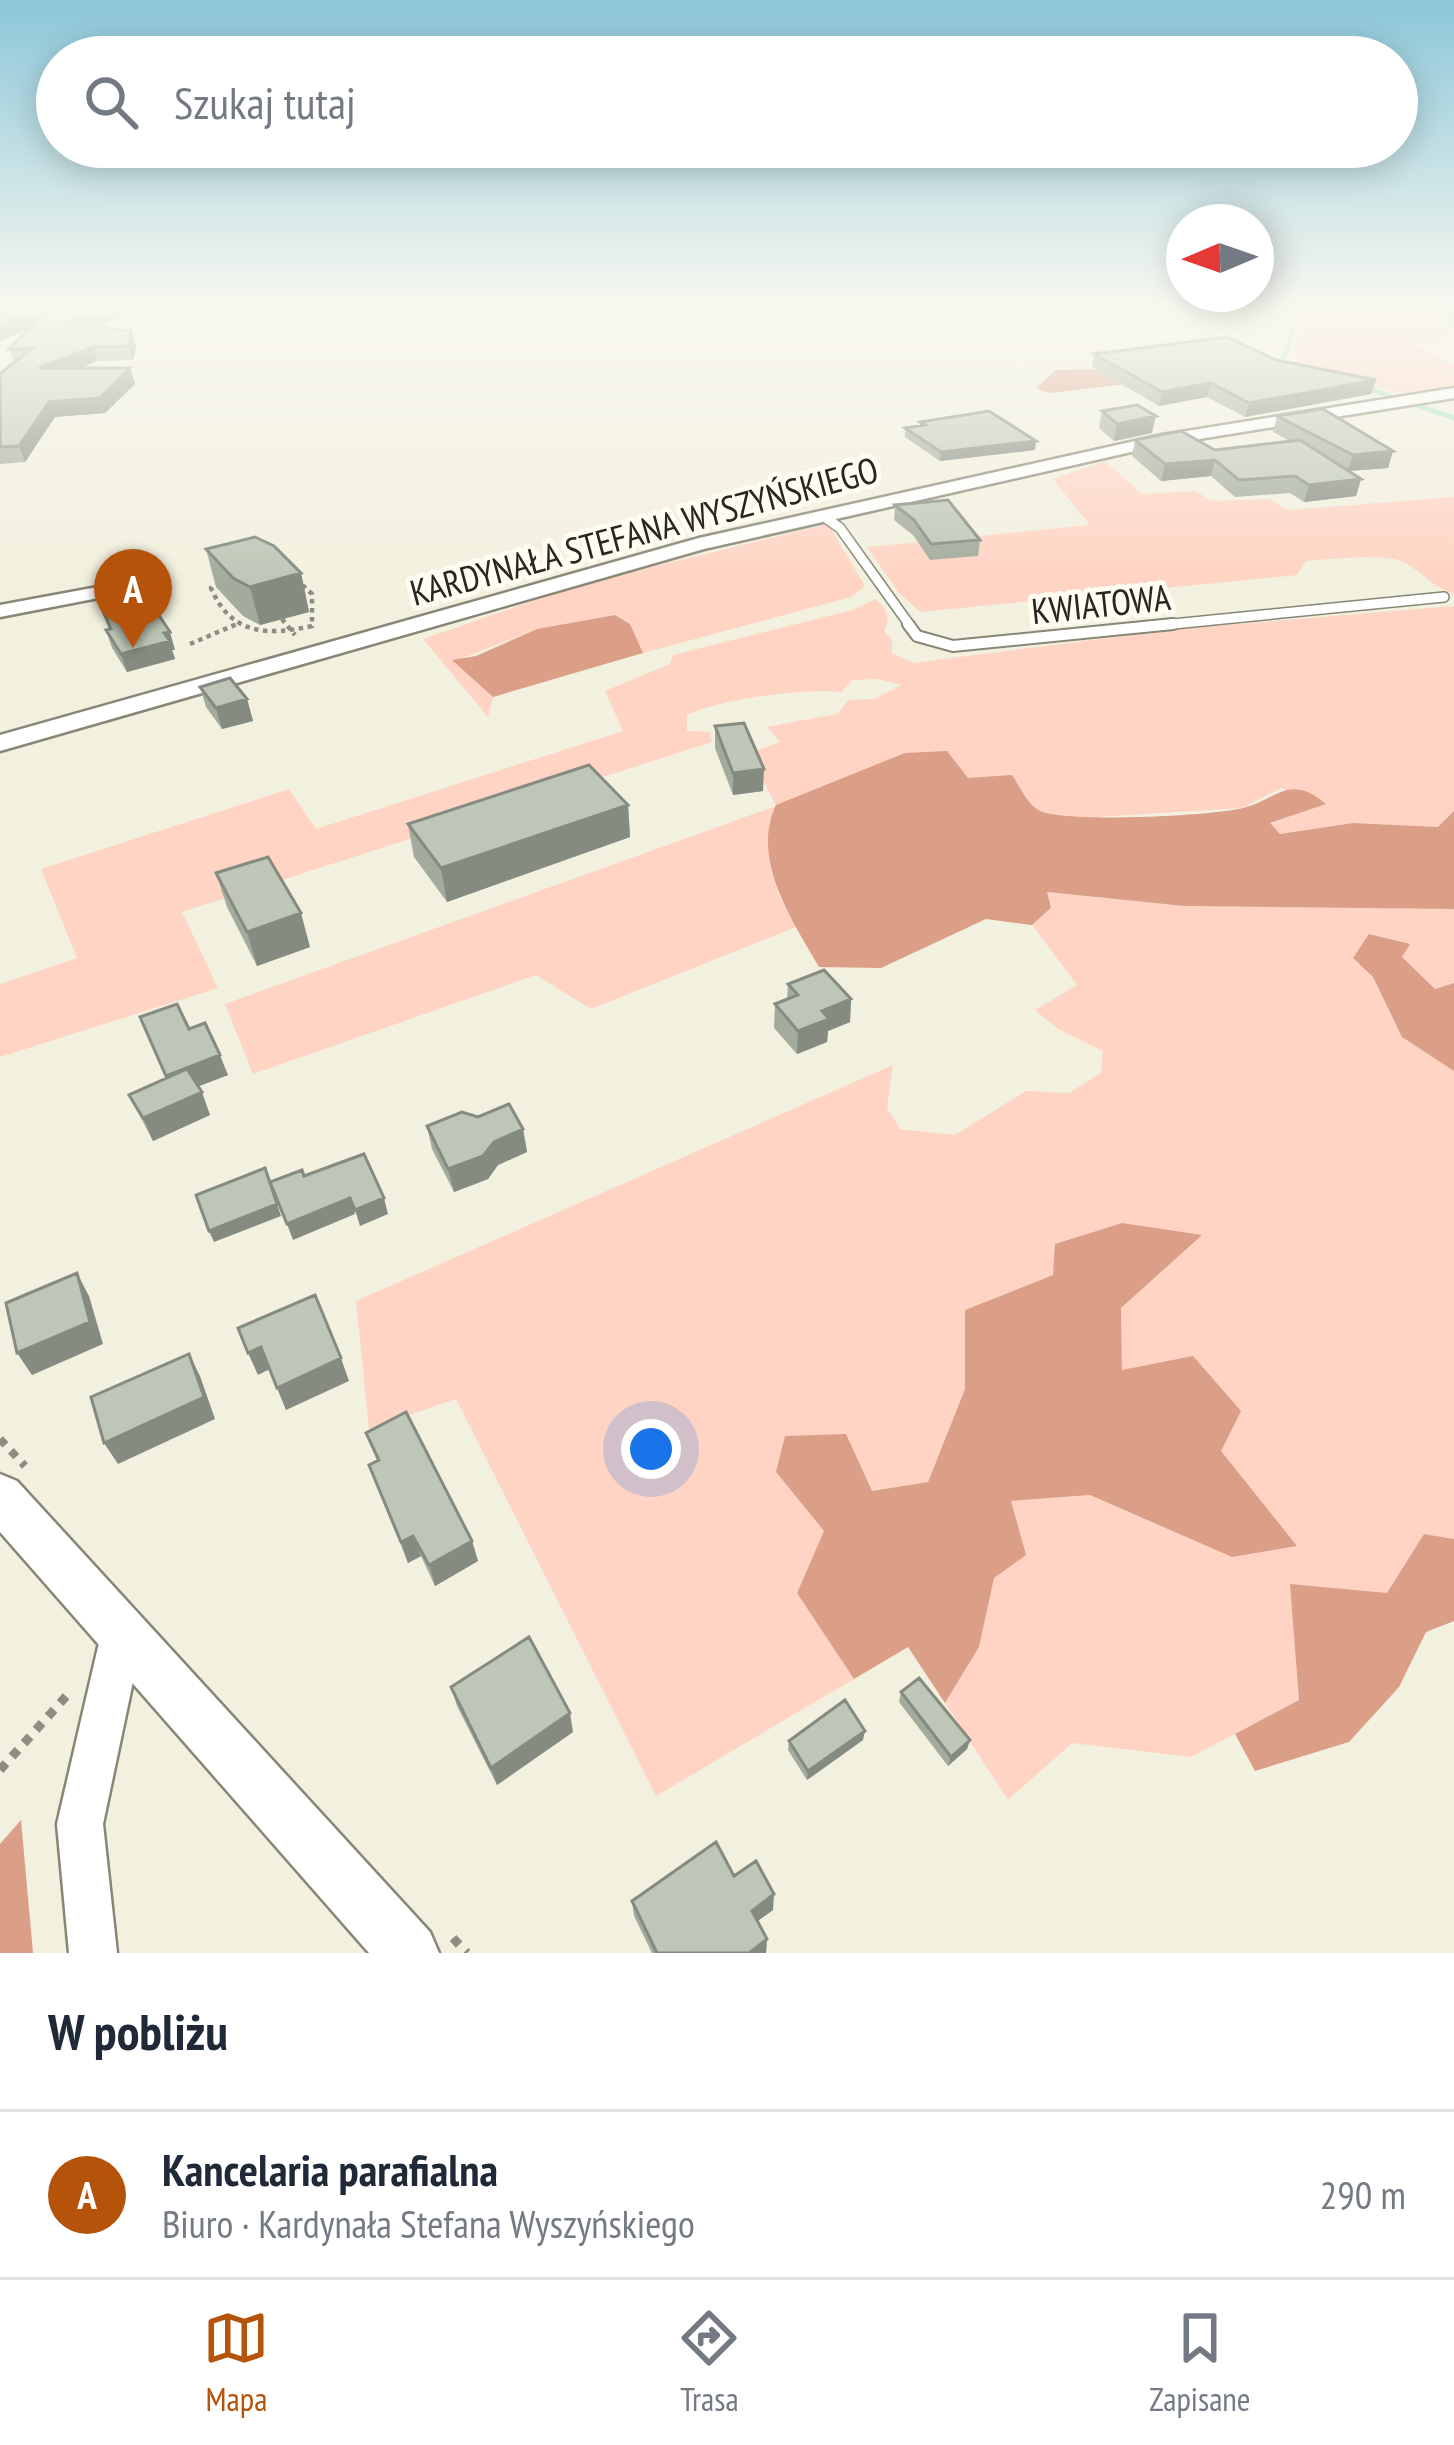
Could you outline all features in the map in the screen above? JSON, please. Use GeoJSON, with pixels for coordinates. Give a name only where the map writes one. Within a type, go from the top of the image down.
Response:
{"type":"FeatureCollection","features":[{"type":"Feature","properties":{"kind":"street","name":"KARDYNAŁA STEFANA WYSZYŃSKIEGO"},"geometry":{"type":"LineString","coordinates":[[0,742],[457,607],[699,544],[1162,440],[1424,398]]}},
{"type":"Feature","properties":{"kind":"street"},"geometry":{"type":"LineString","coordinates":[[0,610],[104,592]]}},
{"type":"Feature","properties":{"kind":"street"},"geometry":{"type":"LineString","coordinates":[[0,1497],[409,1953]]}},
{"type":"Feature","properties":{"kind":"street"},"geometry":{"type":"LineString","coordinates":[[93,1953],[80,1824],[122,1634]]}},
{"type":"Feature","properties":{"kind":"lane","name":"KWIATOWA"},"geometry":{"type":"LineString","coordinates":[[823,516],[840,528],[917,636],[953,646],[1444,597]]}},
{"type":"Feature","properties":{"kind":"path"},"geometry":{"type":"LineString","coordinates":[[277,570],[312,594],[312,626],[292,631],[272,636],[237,625],[217,608],[211,588],[224,579],[277,570]]}},
{"type":"Feature","properties":{"kind":"path"},"geometry":{"type":"LineString","coordinates":[[282,620],[299,639]]}},
{"type":"Feature","properties":{"kind":"path"},"geometry":{"type":"LineString","coordinates":[[190,644],[237,625]]}},
{"type":"Feature","properties":{"kind":"path"},"geometry":{"type":"LineString","coordinates":[[0,1770],[73,1689]]}},
{"type":"Feature","properties":{"kind":"shaded area"},"geometry":{"type":"Polygon","coordinates":[[[1105,461],[1142,494],[1196,491],[1211,501],[1269,499],[1288,510],[1454,497],[1454,594],[1404,562],[1357,557],[1306,561],[1297,575],[920,612],[899,593],[867,547],[1090,525],[1053,479],[1105,461]]]}},
{"type":"Feature","properties":{"kind":"shaded area"},"geometry":{"type":"Polygon","coordinates":[[[828,524],[865,586],[851,597],[643,653],[630,624],[615,615],[537,629],[455,661],[493,697],[488,717],[423,639],[578,585],[828,524]]]}},
{"type":"Feature","properties":{"kind":"shaded area"},"geometry":{"type":"Polygon","coordinates":[[[875,599],[887,613],[884,631],[892,640],[892,653],[913,663],[1178,629],[1454,606],[1454,811],[1438,827],[1353,823],[1280,834],[1269,824],[1325,804],[1281,788],[1242,808],[1064,819],[1035,810],[769,821],[778,894],[796,927],[591,1009],[536,975],[253,1074],[225,1004],[776,806],[750,753],[780,742],[767,727],[837,714],[849,700],[874,699],[902,685],[852,680],[841,692],[762,696],[702,709],[687,715],[687,731],[710,732],[712,742],[182,912],[218,988],[0,1057],[0,984],[77,958],[41,869],[289,789],[316,829],[623,731],[605,691],[670,664],[673,655],[853,610],[875,599]]]}},
{"type":"Feature","properties":{"kind":"shaded area"},"geometry":{"type":"Polygon","coordinates":[[[615,615],[630,624],[643,653],[493,697],[452,660],[476,656],[537,629],[615,615]]]}},
{"type":"Feature","properties":{"kind":"shaded area"},"geometry":{"type":"Polygon","coordinates":[[[947,751],[968,778],[1012,775],[1032,805],[1054,815],[1139,817],[1227,811],[1293,789],[1326,804],[1270,823],[1280,834],[1353,823],[1438,827],[1454,811],[1454,909],[1184,906],[1047,892],[1051,908],[1032,925],[986,919],[881,968],[819,967],[787,910],[771,868],[769,826],[776,805],[905,753],[947,751]]]}},
{"type":"Feature","properties":{"kind":"shaded area"},"geometry":{"type":"Polygon","coordinates":[[[1045,892],[1184,906],[1454,909],[1454,983],[1435,989],[1401,957],[1409,944],[1370,934],[1353,958],[1373,977],[1402,1037],[1454,1071],[1454,1539],[1424,1534],[1388,1593],[1299,1700],[1191,1757],[1072,1743],[1008,1800],[945,1703],[979,1647],[1010,1501],[1090,1495],[1232,1557],[1122,1371],[1121,1308],[1200,1236],[1122,1223],[1056,1244],[1053,1275],[965,1310],[965,1389],[928,1482],[871,1491],[776,1472],[824,1531],[797,1593],[854,1679],[656,1796],[456,1399],[369,1429],[356,1301],[893,1065],[887,1108],[900,1129],[955,1135],[1026,1091],[1069,1093],[1101,1073],[1103,1051],[1058,1029],[1035,1010],[1077,985],[1032,925],[1051,909],[1045,892]]]}},
{"type":"Feature","properties":{"kind":"shaded area"},"geometry":{"type":"Polygon","coordinates":[[[1369,934],[1410,944],[1402,957],[1435,989],[1454,983],[1454,1071],[1402,1037],[1373,977],[1353,958],[1369,934]]]}},
{"type":"Feature","properties":{"kind":"shaded area"},"geometry":{"type":"Polygon","coordinates":[[[1122,1223],[1202,1235],[1121,1308],[1122,1370],[1193,1356],[1241,1411],[1221,1451],[1297,1546],[1232,1557],[1090,1495],[1011,1501],[1026,1555],[994,1578],[979,1647],[945,1703],[908,1647],[854,1679],[797,1593],[824,1531],[776,1472],[785,1436],[846,1434],[872,1491],[928,1482],[965,1389],[965,1310],[1053,1275],[1055,1244],[1122,1223]]]}},
{"type":"Feature","properties":{"kind":"shaded area"},"geometry":{"type":"Polygon","coordinates":[[[1424,1534],[1454,1539],[1454,1621],[1426,1632],[1399,1687],[1349,1742],[1255,1771],[1235,1734],[1299,1700],[1290,1584],[1387,1593],[1424,1534]]]}},
{"type":"Feature","properties":{"kind":"shaded area"},"geometry":{"type":"Polygon","coordinates":[[[21,1820],[33,1953],[0,1953],[0,1844],[21,1820]]]}},
{"type":"Feature","properties":{"kind":"building"},"geometry":{"type":"Polygon","coordinates":[[[0,398],[98,398],[49,402],[19,446],[0,447],[0,398]]]}},
{"type":"Feature","properties":{"kind":"building"},"geometry":{"type":"Polygon","coordinates":[[[1137,405],[1156,416],[1117,424],[1102,411],[1137,405]]]}},
{"type":"Feature","properties":{"kind":"building"},"geometry":{"type":"Polygon","coordinates":[[[1323,409],[1393,451],[1353,455],[1277,416],[1323,409]]]}},
{"type":"Feature","properties":{"kind":"building"},"geometry":{"type":"Polygon","coordinates":[[[989,411],[1036,441],[941,452],[905,428],[925,425],[920,422],[989,411]]]}},
{"type":"Feature","properties":{"kind":"building"},"geometry":{"type":"Polygon","coordinates":[[[1181,431],[1215,450],[1300,440],[1361,479],[1309,485],[1295,476],[1239,480],[1215,460],[1165,464],[1135,440],[1181,431]]]}},
{"type":"Feature","properties":{"kind":"building"},"geometry":{"type":"Polygon","coordinates":[[[948,500],[980,540],[931,544],[914,520],[895,505],[948,500]]]}},
{"type":"Feature","properties":{"kind":"building"},"geometry":{"type":"Polygon","coordinates":[[[255,537],[274,546],[301,573],[250,587],[233,578],[206,549],[255,537]]]}},
{"type":"Feature","properties":{"kind":"building"},"geometry":{"type":"Polygon","coordinates":[[[148,599],[170,632],[164,633],[170,641],[121,654],[106,630],[111,629],[102,609],[148,599]]]}},
{"type":"Feature","properties":{"kind":"building"},"geometry":{"type":"Polygon","coordinates":[[[230,678],[247,699],[216,708],[200,687],[230,678]]]}},
{"type":"Feature","properties":{"kind":"building"},"geometry":{"type":"Polygon","coordinates":[[[744,723],[764,769],[733,773],[715,726],[744,723]]]}},
{"type":"Feature","properties":{"kind":"building"},"geometry":{"type":"Polygon","coordinates":[[[589,765],[628,805],[441,868],[408,824],[589,765]]]}},
{"type":"Feature","properties":{"kind":"building"},"geometry":{"type":"Polygon","coordinates":[[[268,857],[301,913],[247,932],[216,873],[268,857]]]}},
{"type":"Feature","properties":{"kind":"building"},"geometry":{"type":"Polygon","coordinates":[[[824,970],[851,999],[822,1011],[829,1019],[798,1031],[775,1004],[798,995],[788,984],[824,970]]]}},
{"type":"Feature","properties":{"kind":"building"},"geometry":{"type":"Polygon","coordinates":[[[177,1004],[189,1029],[205,1023],[220,1055],[166,1076],[140,1017],[177,1004]]]}},
{"type":"Feature","properties":{"kind":"building"},"geometry":{"type":"Polygon","coordinates":[[[187,1069],[202,1092],[143,1118],[129,1095],[187,1069]]]}},
{"type":"Feature","properties":{"kind":"building"},"geometry":{"type":"Polygon","coordinates":[[[509,1104],[523,1129],[494,1142],[483,1156],[448,1169],[427,1126],[462,1112],[478,1117],[509,1104]]]}},
{"type":"Feature","properties":{"kind":"building"},"geometry":{"type":"Polygon","coordinates":[[[364,1154],[384,1198],[355,1210],[350,1198],[287,1224],[270,1182],[302,1170],[304,1176],[364,1154]]]}},
{"type":"Feature","properties":{"kind":"building"},"geometry":{"type":"Polygon","coordinates":[[[265,1168],[277,1204],[209,1231],[196,1195],[265,1168]]]}},
{"type":"Feature","properties":{"kind":"building"},"geometry":{"type":"Polygon","coordinates":[[[77,1273],[90,1322],[17,1353],[6,1303],[77,1273]]]}},
{"type":"Feature","properties":{"kind":"building"},"geometry":{"type":"Polygon","coordinates":[[[315,1295],[341,1358],[277,1388],[261,1347],[248,1353],[238,1328],[315,1295]]]}},
{"type":"Feature","properties":{"kind":"building"},"geometry":{"type":"Polygon","coordinates":[[[189,1354],[204,1397],[104,1443],[91,1397],[189,1354]]]}},
{"type":"Feature","properties":{"kind":"building"},"geometry":{"type":"Polygon","coordinates":[[[406,1412],[472,1541],[429,1565],[413,1536],[401,1542],[369,1465],[379,1460],[366,1433],[406,1412]]]}},
{"type":"Feature","properties":{"kind":"building"},"geometry":{"type":"Polygon","coordinates":[[[529,1637],[570,1713],[491,1768],[451,1687],[529,1637]]]}},
{"type":"Feature","properties":{"kind":"building"},"geometry":{"type":"Polygon","coordinates":[[[919,1678],[970,1740],[951,1757],[901,1692],[919,1678]]]}},
{"type":"Feature","properties":{"kind":"building"},"geometry":{"type":"Polygon","coordinates":[[[845,1700],[865,1731],[808,1771],[789,1741],[845,1700]]]}},
{"type":"Feature","properties":{"kind":"building"},"geometry":{"type":"Polygon","coordinates":[[[716,1842],[734,1876],[756,1861],[774,1894],[752,1911],[767,1939],[749,1953],[657,1953],[632,1901],[716,1842]]]}},
{"type":"Feature","properties":{"kind":"waterway"},"geometry":{"type":"LineString","coordinates":[[1396,398],[1454,418]]}},
{"type":"Feature","properties":{"kind":"place","name":"Kancelaria parafialna"},"geometry":{"type":"Point","coordinates":[133,648]}}]}
